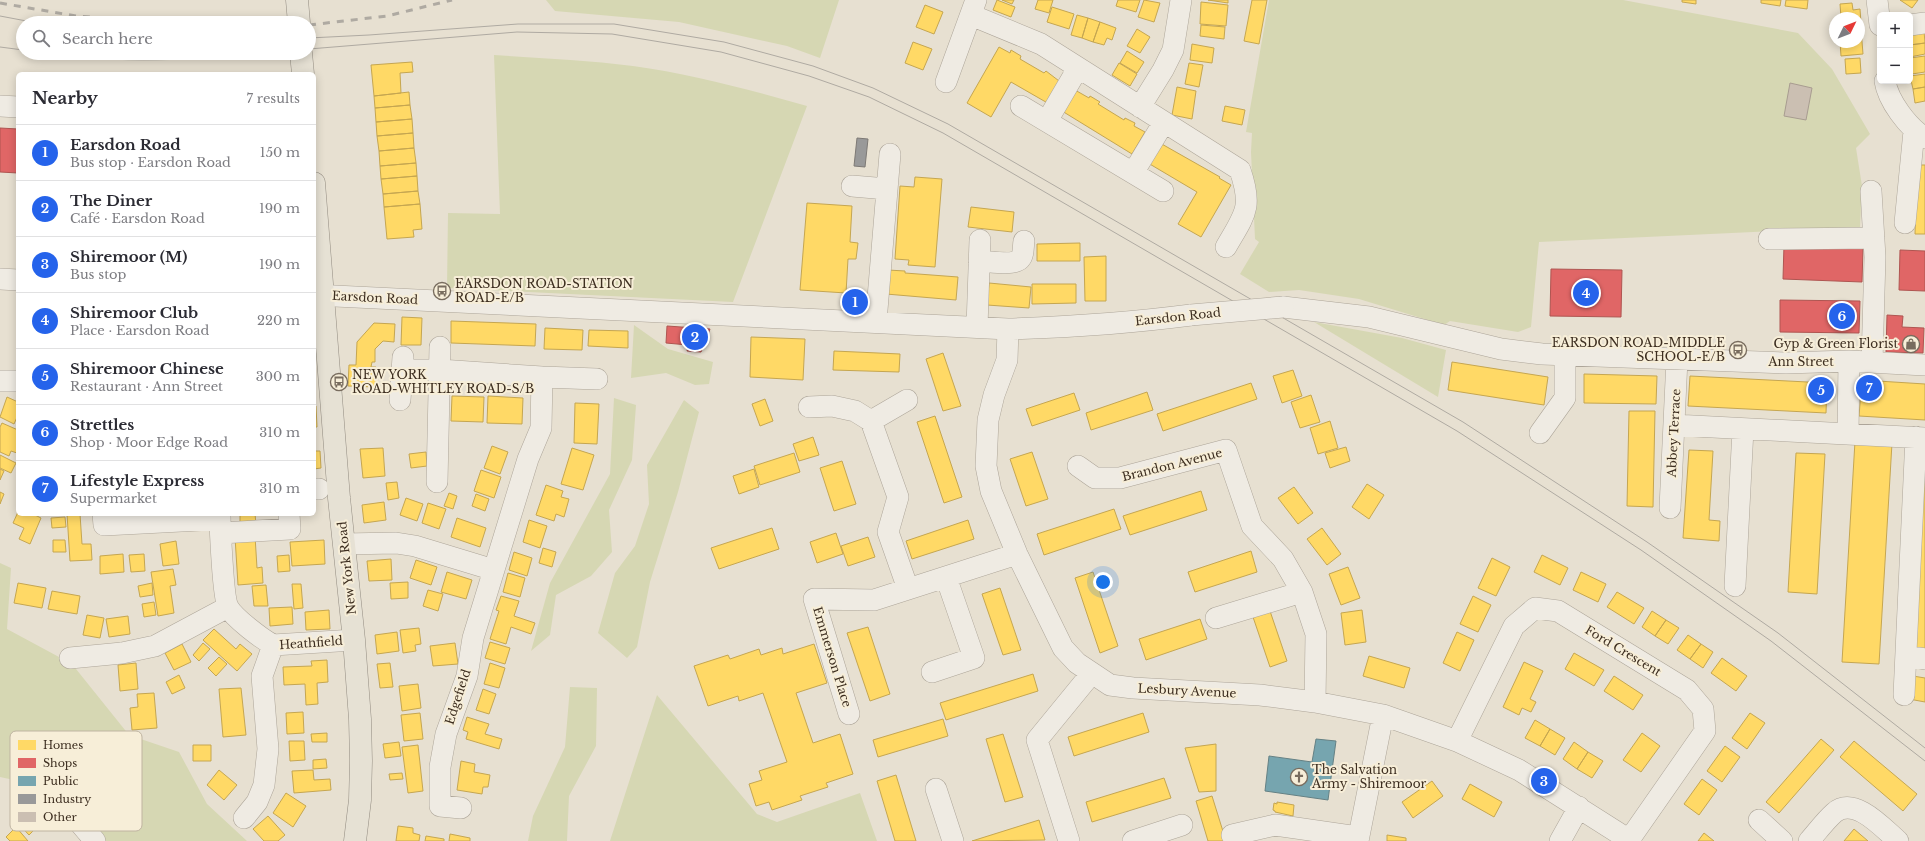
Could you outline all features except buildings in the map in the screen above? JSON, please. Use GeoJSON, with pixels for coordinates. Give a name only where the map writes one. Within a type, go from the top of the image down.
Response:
{"type":"FeatureCollection","features":[{"type":"Feature","properties":{"kind":"main road","name":"New York Road"},"geometry":{"type":"LineString","coordinates":[[316,228],[319,295],[354,640],[361,761],[360,800],[355,841]]}},
{"type":"Feature","properties":{"kind":"street"},"geometry":{"type":"LineString","coordinates":[[1140,107],[1163,70],[1173,50],[1181,0]]}},
{"type":"Feature","properties":{"kind":"street"},"geometry":{"type":"LineString","coordinates":[[1877,0],[1878,12]]}},
{"type":"Feature","properties":{"kind":"street"},"geometry":{"type":"LineString","coordinates":[[946,82],[973,7],[1041,44],[1240,170],[1247,190],[1246,214],[1226,247]]}},
{"type":"Feature","properties":{"kind":"street"},"geometry":{"type":"LineString","coordinates":[[1913,24],[1925,23]]}},
{"type":"Feature","properties":{"kind":"street"},"geometry":{"type":"LineString","coordinates":[[1046,121],[1078,68]]}},
{"type":"Feature","properties":{"kind":"street"},"geometry":{"type":"LineString","coordinates":[[1886,84],[1899,114],[1920,134],[1905,223]]}},
{"type":"Feature","properties":{"kind":"street"},"geometry":{"type":"LineString","coordinates":[[0,106],[16,107]]}},
{"type":"Feature","properties":{"kind":"street"},"geometry":{"type":"LineString","coordinates":[[1021,106],[1163,191]]}},
{"type":"Feature","properties":{"kind":"street"},"geometry":{"type":"LineString","coordinates":[[1133,173],[1164,122]]}},
{"type":"Feature","properties":{"kind":"street"},"geometry":{"type":"LineString","coordinates":[[876,322],[890,154]]}},
{"type":"Feature","properties":{"kind":"street"},"geometry":{"type":"LineString","coordinates":[[852,186],[886,189]]}},
{"type":"Feature","properties":{"kind":"street"},"geometry":{"type":"LineString","coordinates":[[1871,191],[1874,248],[1872,362]]}},
{"type":"Feature","properties":{"kind":"street"},"geometry":{"type":"LineString","coordinates":[[1769,239],[1874,248]]}},
{"type":"Feature","properties":{"kind":"street"},"geometry":{"type":"LineString","coordinates":[[977,327],[980,240]]}},
{"type":"Feature","properties":{"kind":"street"},"geometry":{"type":"LineString","coordinates":[[979,261],[1013,263],[1020,259],[1024,241]]}},
{"type":"Feature","properties":{"kind":"street"},"geometry":{"type":"LineString","coordinates":[[0,279],[16,280]]}},
{"type":"Feature","properties":{"kind":"street","name":"Earsdon Road"},"geometry":{"type":"LineString","coordinates":[[319,295],[1008,329],[1072,327],[1283,307],[1369,317],[1501,349],[1564,355],[1677,359]]}},
{"type":"Feature","properties":{"kind":"street","name":"Lesbury Avenue"},"geometry":{"type":"LineString","coordinates":[[1008,329],[1007,360],[994,395],[988,420],[986,466],[991,491],[1017,554],[1063,648],[1077,663],[1110,685],[1133,688],[1260,695],[1315,702],[1383,715],[1457,741],[1519,770],[1630,841]]}},
{"type":"Feature","properties":{"kind":"street"},"geometry":{"type":"LineString","coordinates":[[437,482],[440,347]]}},
{"type":"Feature","properties":{"kind":"street"},"geometry":{"type":"LineString","coordinates":[[1540,433],[1565,398],[1564,355]]}},
{"type":"Feature","properties":{"kind":"street","name":"Ann Street"},"geometry":{"type":"LineString","coordinates":[[1677,359],[1786,363],[1872,362],[1925,365]]}},
{"type":"Feature","properties":{"kind":"street","name":"Abbey Terrace"},"geometry":{"type":"LineString","coordinates":[[1670,508],[1677,359]]}},
{"type":"Feature","properties":{"kind":"street"},"geometry":{"type":"LineString","coordinates":[[1848,434],[1850,362]]}},
{"type":"Feature","properties":{"kind":"street"},"geometry":{"type":"LineString","coordinates":[[400,400],[403,363],[440,370],[597,379]]}},
{"type":"Feature","properties":{"kind":"street","name":"Edgefield"},"geometry":{"type":"LineString","coordinates":[[461,808],[440,806],[440,766],[446,734],[467,676],[473,638],[528,458],[541,428],[542,377]]}},
{"type":"Feature","properties":{"kind":"street"},"geometry":{"type":"LineString","coordinates":[[0,381],[16,381]]}},
{"type":"Feature","properties":{"kind":"street"},"geometry":{"type":"LineString","coordinates":[[871,421],[907,400]]}},
{"type":"Feature","properties":{"kind":"street"},"geometry":{"type":"LineString","coordinates":[[809,407],[832,406],[855,411],[871,421],[898,497],[888,532],[908,589]]}},
{"type":"Feature","properties":{"kind":"street"},"geometry":{"type":"LineString","coordinates":[[1674,425],[1921,438],[1915,657],[1904,695]]}},
{"type":"Feature","properties":{"kind":"street"},"geometry":{"type":"LineString","coordinates":[[1735,586],[1743,429]]}},
{"type":"Feature","properties":{"kind":"street","name":"Brandon Avenue"},"geometry":{"type":"LineString","coordinates":[[1078,466],[1095,478],[1120,478],[1226,450],[1252,526],[1283,559],[1302,592],[1316,634],[1315,702]]}},
{"type":"Feature","properties":{"kind":"street"},"geometry":{"type":"LineString","coordinates":[[103,516],[104,525],[221,522],[290,529],[289,516]]}},
{"type":"Feature","properties":{"kind":"street"},"geometry":{"type":"LineString","coordinates":[[70,658],[122,653],[155,646],[228,607],[221,522]]}},
{"type":"Feature","properties":{"kind":"street"},"geometry":{"type":"LineString","coordinates":[[344,544],[396,543],[415,546],[494,570]]}},
{"type":"Feature","properties":{"kind":"street","name":"Emmerson Place"},"geometry":{"type":"LineString","coordinates":[[850,714],[814,599],[874,600],[1017,554]]}},
{"type":"Feature","properties":{"kind":"street"},"geometry":{"type":"LineString","coordinates":[[932,672],[974,658],[946,577]]}},
{"type":"Feature","properties":{"kind":"street"},"geometry":{"type":"LineString","coordinates":[[1216,618],[1302,592]]}},
{"type":"Feature","properties":{"kind":"street","name":"Heathfield"},"geometry":{"type":"LineString","coordinates":[[228,607],[262,639],[273,645],[354,640]]}},
{"type":"Feature","properties":{"kind":"street","name":"Ford Crescent"},"geometry":{"type":"LineString","coordinates":[[1457,741],[1514,626],[1535,608],[1558,611],[1687,690],[1703,708],[1705,731],[1630,841]]}},
{"type":"Feature","properties":{"kind":"street"},"geometry":{"type":"LineString","coordinates":[[244,818],[257,802],[264,785],[268,749],[262,676],[273,645]]}},
{"type":"Feature","properties":{"kind":"street"},"geometry":{"type":"LineString","coordinates":[[1069,841],[1037,740],[1092,674]]}},
{"type":"Feature","properties":{"kind":"street"},"geometry":{"type":"LineString","coordinates":[[1232,835],[1275,826],[1358,839],[1383,715]]}},
{"type":"Feature","properties":{"kind":"street"},"geometry":{"type":"LineString","coordinates":[[936,789],[953,841]]}},
{"type":"Feature","properties":{"kind":"street"},"geometry":{"type":"LineString","coordinates":[[1560,841],[1579,807]]}},
{"type":"Feature","properties":{"kind":"street"},"geometry":{"type":"LineString","coordinates":[[1809,841],[1834,812],[1848,807],[1863,812],[1898,841]]}},
{"type":"Feature","properties":{"kind":"street"},"geometry":{"type":"LineString","coordinates":[[1758,820],[1782,841]]}},
{"type":"Feature","properties":{"kind":"street"},"geometry":{"type":"LineString","coordinates":[[1133,841],[1182,825]]}},
{"type":"Feature","properties":{"kind":"green space"},"geometry":{"type":"Polygon","coordinates":[[[546,0],[839,0],[820,58],[787,46],[679,22],[555,11],[546,0]]]}},
{"type":"Feature","properties":{"kind":"green space"},"geometry":{"type":"Polygon","coordinates":[[[1269,0],[1623,0],[1798,33],[1832,69],[1870,134],[1856,148],[1862,186],[1860,227],[1539,242],[1531,327],[1518,332],[1450,321],[1444,325],[1359,299],[1299,290],[1269,292],[1240,274],[1259,242],[1255,239],[1251,152],[1252,133],[1246,132],[1269,0]]]}},
{"type":"Feature","properties":{"kind":"green space"},"geometry":{"type":"Polygon","coordinates":[[[494,55],[564,59],[655,69],[721,83],[807,106],[733,302],[447,288],[448,213],[500,214],[494,55]]]}},
{"type":"Feature","properties":{"kind":"green space"},"geometry":{"type":"Polygon","coordinates":[[[1314,322],[1402,338],[1446,350],[1438,397],[1314,322]]]}},
{"type":"Feature","properties":{"kind":"green space"},"geometry":{"type":"Polygon","coordinates":[[[634,325],[668,349],[713,362],[709,384],[695,385],[666,373],[631,378],[634,325]]]}},
{"type":"Feature","properties":{"kind":"green space"},"geometry":{"type":"Polygon","coordinates":[[[614,398],[636,405],[632,460],[609,510],[612,552],[591,576],[556,595],[550,635],[531,651],[550,583],[610,474],[614,398]]]}},
{"type":"Feature","properties":{"kind":"green space"},"geometry":{"type":"Polygon","coordinates":[[[684,400],[699,412],[678,492],[650,582],[637,647],[627,658],[598,633],[615,573],[635,546],[649,504],[647,465],[684,400]]]}},
{"type":"Feature","properties":{"kind":"green space"},"geometry":{"type":"Polygon","coordinates":[[[0,563],[11,568],[7,629],[72,664],[126,731],[10,731],[10,779],[0,777],[0,563]]]}},
{"type":"Feature","properties":{"kind":"green space"},"geometry":{"type":"Polygon","coordinates":[[[570,687],[597,688],[596,746],[569,796],[567,841],[528,841],[533,816],[565,747],[570,687]]]}},
{"type":"Feature","properties":{"kind":"green space"},"geometry":{"type":"Polygon","coordinates":[[[657,695],[757,814],[777,822],[860,793],[877,841],[610,841],[657,695]]]}},
{"type":"Feature","properties":{"kind":"green space"},"geometry":{"type":"Polygon","coordinates":[[[142,739],[179,752],[207,804],[247,841],[106,841],[98,831],[142,831],[142,739]]]}},
{"type":"Feature","properties":{"kind":"tram line"},"geometry":{"type":"LineString","coordinates":[[0,16],[16,19]]}},
{"type":"Feature","properties":{"kind":"tram line"},"geometry":{"type":"LineString","coordinates":[[316,38],[518,24],[614,24],[724,42],[813,66],[873,88],[948,124],[1463,422],[1647,542],[1778,633],[1925,748]]}},
{"type":"Feature","properties":{"kind":"tram line"},"geometry":{"type":"LineString","coordinates":[[316,48],[517,32],[612,34],[721,52],[809,76],[869,97],[943,133],[1457,431],[1641,550],[1771,641],[1925,761]]}},
{"type":"Feature","properties":{"kind":"tram line"},"geometry":{"type":"LineString","coordinates":[[0,47],[16,49]]}},
{"type":"Feature","properties":{"kind":"tram line"},"geometry":{"type":"LineString","coordinates":[[128,60],[158,60]]}},
{"type":"Feature","properties":{"kind":"railway"},"geometry":{"type":"LineString","coordinates":[[316,24],[387,16],[452,0]]}},
{"type":"Feature","properties":{"kind":"railway"},"geometry":{"type":"LineString","coordinates":[[0,3],[76,16]]}},
{"type":"Feature","properties":{"kind":"place","name":"EARSDON ROAD-STATION ROAD-E/B"},"geometry":{"type":"Point","coordinates":[442,291]}},
{"type":"Feature","properties":{"kind":"place","name":"Shiremoor Club"},"geometry":{"type":"Point","coordinates":[1586,293]}},
{"type":"Feature","properties":{"kind":"place","name":"Earsdon Road"},"geometry":{"type":"Point","coordinates":[855,302]}},
{"type":"Feature","properties":{"kind":"place","name":"Strettles"},"geometry":{"type":"Point","coordinates":[1842,316]}},
{"type":"Feature","properties":{"kind":"place","name":"The Diner"},"geometry":{"type":"Point","coordinates":[695,337]}},
{"type":"Feature","properties":{"kind":"place","name":"Gyp & Green Florist"},"geometry":{"type":"Point","coordinates":[1911,344]}},
{"type":"Feature","properties":{"kind":"place","name":"EARSDON ROAD-MIDDLE SCHOOL-E/B"},"geometry":{"type":"Point","coordinates":[1738,350]}},
{"type":"Feature","properties":{"kind":"place","name":"NEW YORK ROAD-WHITLEY ROAD-S/B"},"geometry":{"type":"Point","coordinates":[339,382]}},
{"type":"Feature","properties":{"kind":"place","name":"Lifestyle Express"},"geometry":{"type":"Point","coordinates":[1869,388]}},
{"type":"Feature","properties":{"kind":"place","name":"Shiremoor Chinese"},"geometry":{"type":"Point","coordinates":[1821,390]}},
{"type":"Feature","properties":{"kind":"place","name":"The Salvation Army - Shiremoor"},"geometry":{"type":"Point","coordinates":[1299,777]}},
{"type":"Feature","properties":{"kind":"place","name":"Shiremoor (M)"},"geometry":{"type":"Point","coordinates":[1544,781]}}]}
